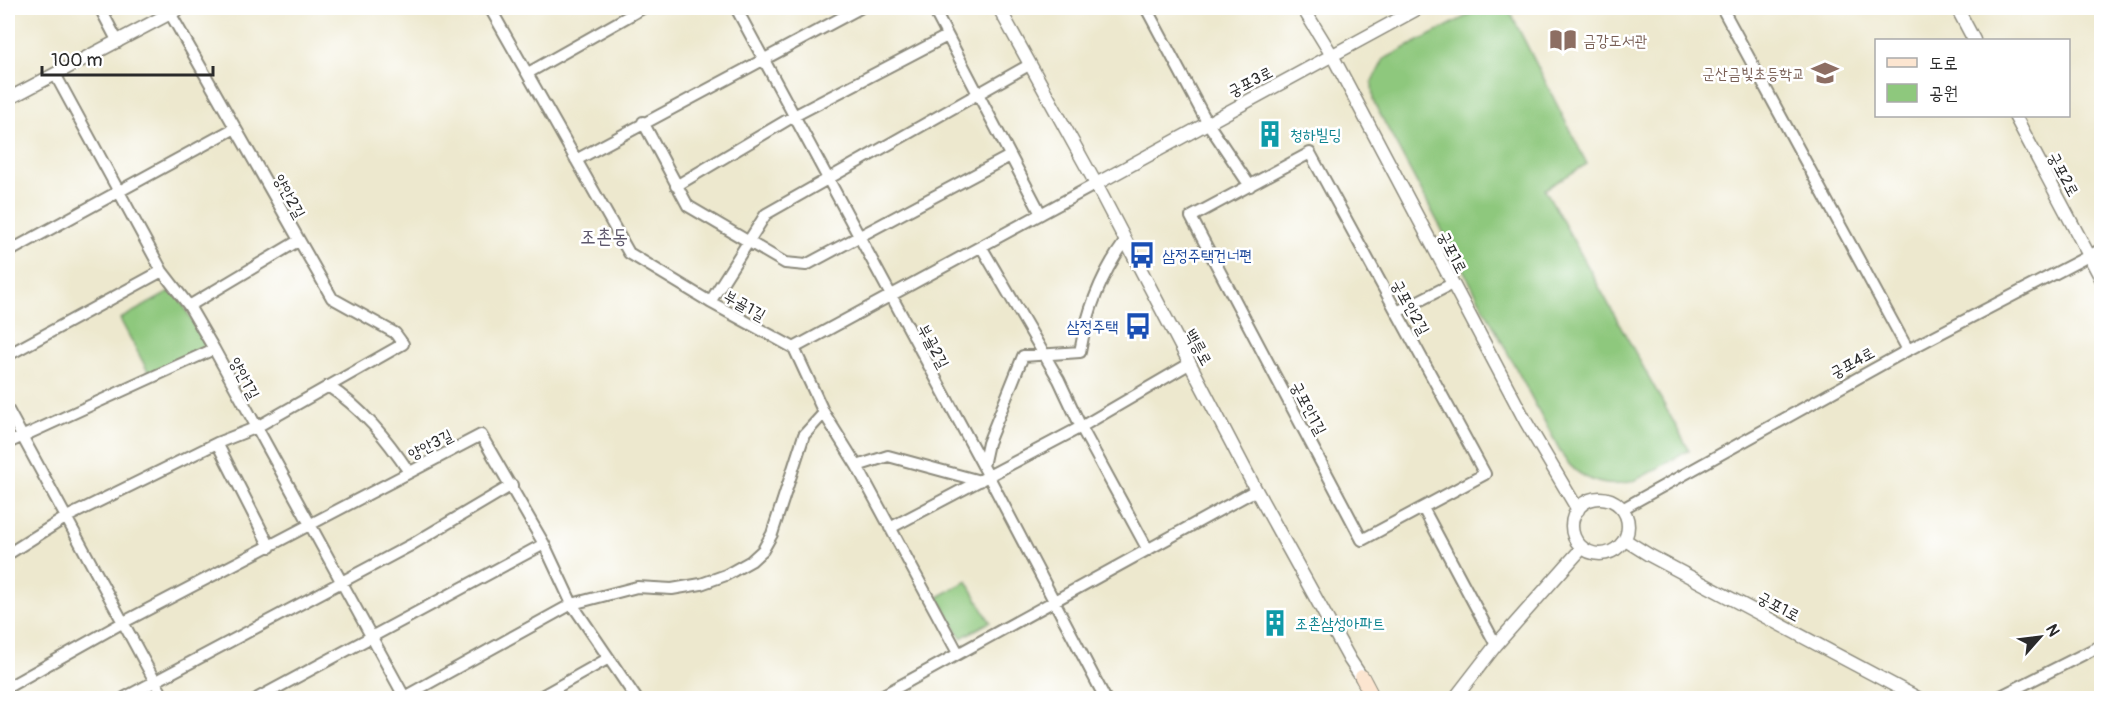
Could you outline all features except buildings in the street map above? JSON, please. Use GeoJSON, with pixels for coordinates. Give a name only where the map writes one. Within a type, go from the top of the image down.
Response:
{"type":"FeatureCollection","features":[{"type":"Feature","properties":{"kind":"main road"},"geometry":{"type":"LineString","coordinates":[[1362,677],[1375,699]]}},
{"type":"Feature","properties":{"kind":"street"},"geometry":{"type":"LineString","coordinates":[[100,8],[118,42]]}},
{"type":"Feature","properties":{"kind":"street","name":"부골1길"},"geometry":{"type":"LineString","coordinates":[[490,8],[629,253],[710,302],[794,348]]}},
{"type":"Feature","properties":{"kind":"street"},"geometry":{"type":"LineString","coordinates":[[528,73],[644,8]]}},
{"type":"Feature","properties":{"kind":"street","name":"부골2길"},"geometry":{"type":"LineString","coordinates":[[736,8],[983,466],[984,479],[1054,602],[1105,699]]}},
{"type":"Feature","properties":{"kind":"street"},"geometry":{"type":"LineString","coordinates":[[576,160],[643,122],[860,8]]}},
{"type":"Feature","properties":{"kind":"street"},"geometry":{"type":"LineString","coordinates":[[933,8],[1041,214]]}},
{"type":"Feature","properties":{"kind":"street","name":"백릉로"},"geometry":{"type":"LineString","coordinates":[[999,8],[1096,184],[1124,243],[1256,490],[1362,677]]}},
{"type":"Feature","properties":{"kind":"street"},"geometry":{"type":"LineString","coordinates":[[1146,8],[1207,122],[1250,186]]}},
{"type":"Feature","properties":{"kind":"street","name":"궁포1로"},"geometry":{"type":"LineString","coordinates":[[1303,8],[1333,57],[1531,431],[1578,510]]}},
{"type":"Feature","properties":{"kind":"street","name":"궁포3로"},"geometry":{"type":"LineString","coordinates":[[1096,184],[1207,122],[1333,57],[1419,8]]}},
{"type":"Feature","properties":{"kind":"street"},"geometry":{"type":"LineString","coordinates":[[1722,8],[1908,350]]}},
{"type":"Feature","properties":{"kind":"street"},"geometry":{"type":"LineString","coordinates":[[1957,8],[1973,39]]}},
{"type":"Feature","properties":{"kind":"street"},"geometry":{"type":"LineString","coordinates":[[8,99],[175,10]]}},
{"type":"Feature","properties":{"kind":"street","name":"양안2길"},"geometry":{"type":"LineString","coordinates":[[175,10],[235,128],[332,298],[395,333],[403,344],[328,386]]}},
{"type":"Feature","properties":{"kind":"street"},"geometry":{"type":"LineString","coordinates":[[676,186],[794,116],[947,36]]}},
{"type":"Feature","properties":{"kind":"street"},"geometry":{"type":"LineString","coordinates":[[710,302],[766,214],[1029,65]]}},
{"type":"Feature","properties":{"kind":"street","name":"양안1길"},"geometry":{"type":"LineString","coordinates":[[55,74],[120,190],[162,272],[189,306],[214,349],[255,428],[342,580],[404,698]]}},
{"type":"Feature","properties":{"kind":"street","name":"궁포2로"},"geometry":{"type":"LineString","coordinates":[[2016,117],[2102,280]]}},
{"type":"Feature","properties":{"kind":"street"},"geometry":{"type":"LineString","coordinates":[[643,122],[688,206],[785,263],[806,265],[1010,156]]}},
{"type":"Feature","properties":{"kind":"street"},"geometry":{"type":"LineString","coordinates":[[8,252],[235,128]]}},
{"type":"Feature","properties":{"kind":"street","name":"궁포안2길"},"geometry":{"type":"LineString","coordinates":[[1250,186],[1310,153],[1485,474],[1423,508]]}},
{"type":"Feature","properties":{"kind":"street"},"geometry":{"type":"LineString","coordinates":[[958,653],[857,466],[824,413],[794,348],[982,248],[1096,184]]}},
{"type":"Feature","properties":{"kind":"street","name":"궁포안1길"},"geometry":{"type":"LineString","coordinates":[[1250,186],[1191,217],[1362,540],[1423,508]]}},
{"type":"Feature","properties":{"kind":"street"},"geometry":{"type":"LineString","coordinates":[[189,306],[298,241]]}},
{"type":"Feature","properties":{"kind":"street"},"geometry":{"type":"LineString","coordinates":[[983,466],[988,443],[1023,357],[1080,352],[1088,311],[1113,258],[1124,243]]}},
{"type":"Feature","properties":{"kind":"street"},"geometry":{"type":"LineString","coordinates":[[982,248],[1044,356],[1148,550]]}},
{"type":"Feature","properties":{"kind":"street","name":"궁포4로"},"geometry":{"type":"LineString","coordinates":[[1623,509],[1908,350],[2102,249]]}},
{"type":"Feature","properties":{"kind":"street"},"geometry":{"type":"LineString","coordinates":[[8,355],[162,272]]}},
{"type":"Feature","properties":{"kind":"street"},"geometry":{"type":"LineString","coordinates":[[1397,312],[1452,284]]}},
{"type":"Feature","properties":{"kind":"street"},"geometry":{"type":"LineString","coordinates":[[8,443],[214,349]]}},
{"type":"Feature","properties":{"kind":"street"},"geometry":{"type":"LineString","coordinates":[[890,528],[1081,427],[1189,364]]}},
{"type":"Feature","properties":{"kind":"street"},"geometry":{"type":"LineString","coordinates":[[8,554],[65,518],[217,443],[255,428],[328,386],[344,396],[369,421],[391,445],[409,472]]}},
{"type":"Feature","properties":{"kind":"street"},"geometry":{"type":"LineString","coordinates":[[8,410],[164,699]]}},
{"type":"Feature","properties":{"kind":"street"},"geometry":{"type":"LineString","coordinates":[[404,698],[572,604],[637,586],[672,589],[700,584],[726,575],[751,561],[763,550],[772,534],[804,435],[824,413]]}},
{"type":"Feature","properties":{"kind":"street","name":"양안3길"},"geometry":{"type":"LineString","coordinates":[[8,687],[122,623],[481,435],[512,485],[544,544],[572,604],[636,699]]}},
{"type":"Feature","properties":{"kind":"street"},"geometry":{"type":"LineString","coordinates":[[217,443],[270,547]]}},
{"type":"Feature","properties":{"kind":"street"},"geometry":{"type":"LineString","coordinates":[[857,466],[888,456],[984,479]]}},
{"type":"Feature","properties":{"kind":"street"},"geometry":{"type":"LineString","coordinates":[[124,699],[411,545],[512,485]]}},
{"type":"Feature","properties":{"kind":"street"},"geometry":{"type":"LineString","coordinates":[[878,699],[1256,490]]}},
{"type":"Feature","properties":{"kind":"street"},"geometry":{"type":"LineString","coordinates":[[1600,498],[1616,503],[1623,509],[1628,524],[1625,540],[1620,547],[1606,554],[1589,553],[1582,548],[1573,534],[1574,517],[1578,510],[1591,500],[1600,498]]}},
{"type":"Feature","properties":{"kind":"street"},"geometry":{"type":"LineString","coordinates":[[1423,508],[1496,645]]}},
{"type":"Feature","properties":{"kind":"street","name":"궁포1로"},"geometry":{"type":"LineString","coordinates":[[1625,540],[1918,699]]}},
{"type":"Feature","properties":{"kind":"street"},"geometry":{"type":"LineString","coordinates":[[258,699],[544,544]]}},
{"type":"Feature","properties":{"kind":"street"},"geometry":{"type":"LineString","coordinates":[[1455,699],[1496,645],[1582,548]]}},
{"type":"Feature","properties":{"kind":"street"},"geometry":{"type":"LineString","coordinates":[[1997,699],[2102,645]]}},
{"type":"Feature","properties":{"kind":"street"},"geometry":{"type":"LineString","coordinates":[[538,699],[609,658]]}},
{"type":"Feature","properties":{"kind":"green space"},"geometry":{"type":"Polygon","coordinates":[[[1482,8],[1508,8],[1587,164],[1545,189],[1689,450],[1630,482],[1611,484],[1593,480],[1577,471],[1564,458],[1373,101],[1372,83],[1384,59],[1482,8]]]}},
{"type":"Feature","properties":{"kind":"green space"},"geometry":{"type":"Polygon","coordinates":[[[175,289],[206,347],[151,377],[120,319],[175,289]]]}},
{"type":"Feature","properties":{"kind":"green space"},"geometry":{"type":"Polygon","coordinates":[[[967,581],[990,622],[961,638],[938,597],[967,581]]]}},
{"type":"Feature","properties":{"kind":"place","name":"금강도서관"},"geometry":{"type":"Point","coordinates":[1563,40]}},
{"type":"Feature","properties":{"kind":"place","name":"군산금빛초등학교"},"geometry":{"type":"Point","coordinates":[1825,73]}},
{"type":"Feature","properties":{"kind":"place","name":"청하빌딩"},"geometry":{"type":"Point","coordinates":[1270,134]}},
{"type":"Feature","properties":{"kind":"place","name":"삼정주택건너편"},"geometry":{"type":"Point","coordinates":[1142,255]}},
{"type":"Feature","properties":{"kind":"place","name":"삼정주택"},"geometry":{"type":"Point","coordinates":[1138,326]}},
{"type":"Feature","properties":{"kind":"place","name":"조촌삼성아파트"},"geometry":{"type":"Point","coordinates":[1275,623]}},
{"type":"Feature","properties":{"kind":"district","name":"조촌동"},"geometry":{"type":"Point","coordinates":[604,236]}}]}
